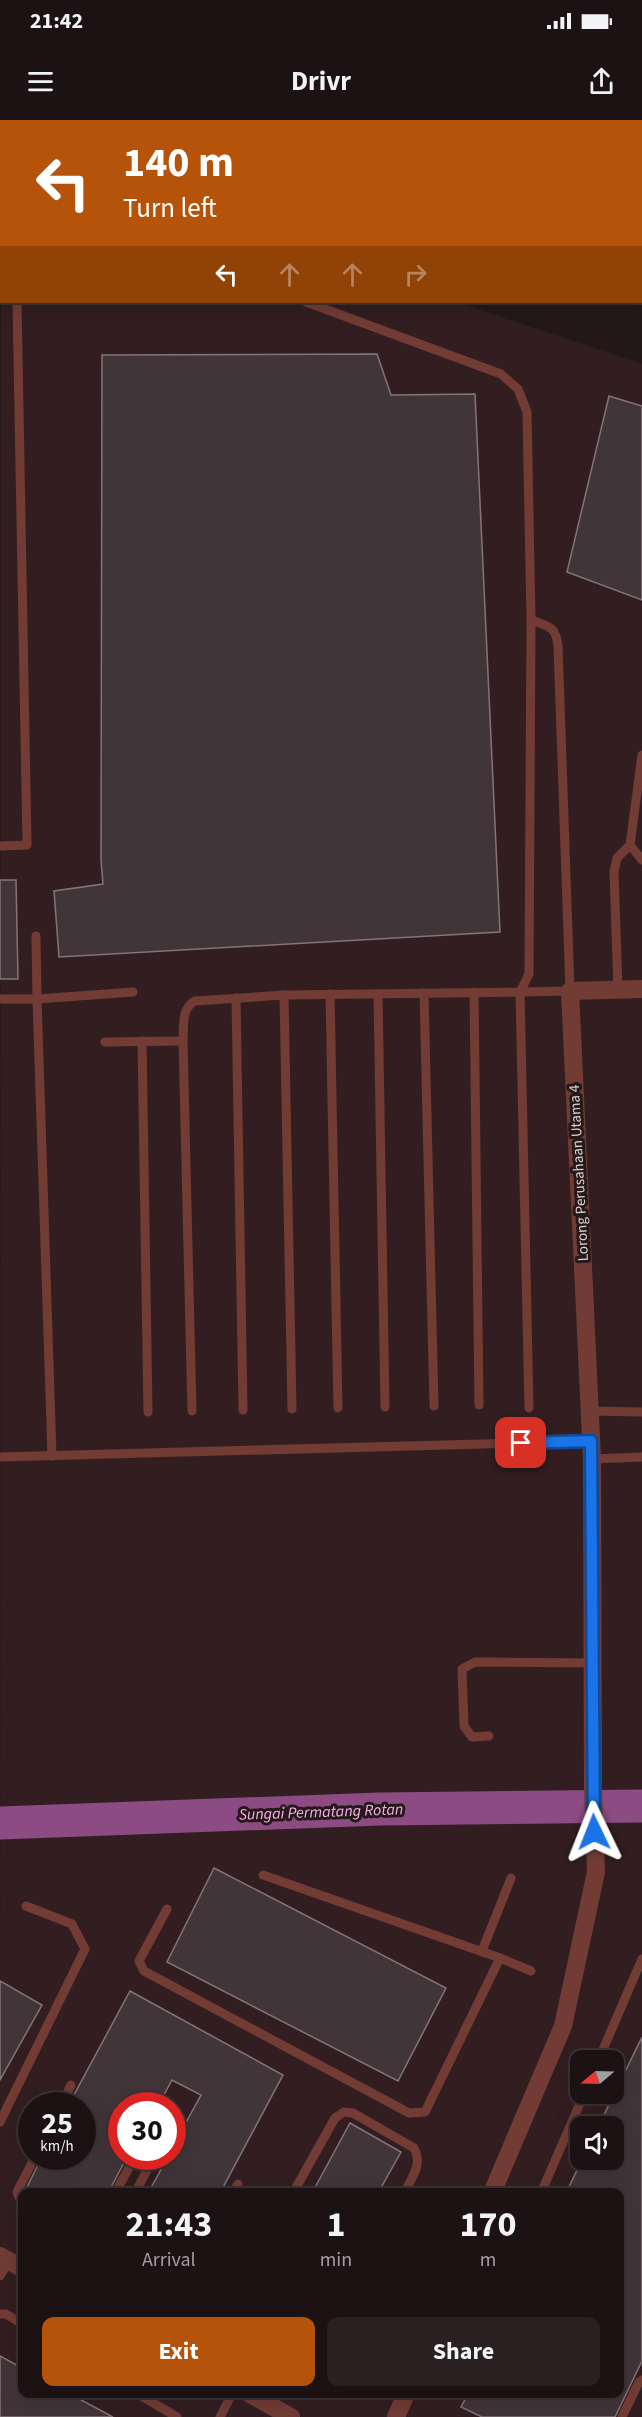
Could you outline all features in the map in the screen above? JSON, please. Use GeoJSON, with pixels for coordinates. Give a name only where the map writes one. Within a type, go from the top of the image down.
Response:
{"type":"FeatureCollection","features":[{"type":"Feature","properties":{"kind":"street"},"geometry":{"type":"LineString","coordinates":[[570,991],[642,989]]}},
{"type":"Feature","properties":{"kind":"street","name":"Lorong Perusahaan Utama 4"},"geometry":{"type":"LineString","coordinates":[[494,2188],[563,2026],[596,1872],[593,1791],[591,1434],[570,991]]}},
{"type":"Feature","properties":{"kind":"street"},"geometry":{"type":"LineString","coordinates":[[257,2398],[291,2417]]}},
{"type":"Feature","properties":{"kind":"street"},"geometry":{"type":"LineString","coordinates":[[396,2417],[404,2398]]}},
{"type":"Feature","properties":{"kind":"lane"},"geometry":{"type":"LineString","coordinates":[[0,846],[27,845],[16,303]]}},
{"type":"Feature","properties":{"kind":"lane"},"geometry":{"type":"LineString","coordinates":[[309,303],[501,374],[518,389],[527,412],[531,620],[530,966],[529,974],[520,992],[529,1408]]}},
{"type":"Feature","properties":{"kind":"lane"},"geometry":{"type":"LineString","coordinates":[[192,1411],[183,1041],[185,1009],[189,1004],[195,1001],[284,995],[570,991],[557,635],[550,627],[531,620]]}},
{"type":"Feature","properties":{"kind":"lane"},"geometry":{"type":"LineString","coordinates":[[618,990],[614,872],[617,858],[630,845],[638,826],[642,755]]}},
{"type":"Feature","properties":{"kind":"lane"},"geometry":{"type":"LineString","coordinates":[[630,845],[642,860]]}},
{"type":"Feature","properties":{"kind":"lane"},"geometry":{"type":"LineString","coordinates":[[36,936],[52,1456]]}},
{"type":"Feature","properties":{"kind":"lane"},"geometry":{"type":"LineString","coordinates":[[0,999],[37,999],[133,992]]}},
{"type":"Feature","properties":{"kind":"lane"},"geometry":{"type":"LineString","coordinates":[[474,992],[479,1405]]}},
{"type":"Feature","properties":{"kind":"lane"},"geometry":{"type":"LineString","coordinates":[[424,993],[434,1406]]}},
{"type":"Feature","properties":{"kind":"lane"},"geometry":{"type":"LineString","coordinates":[[330,994],[338,1408]]}},
{"type":"Feature","properties":{"kind":"lane"},"geometry":{"type":"LineString","coordinates":[[378,994],[385,1407]]}},
{"type":"Feature","properties":{"kind":"lane"},"geometry":{"type":"LineString","coordinates":[[284,995],[292,1409]]}},
{"type":"Feature","properties":{"kind":"lane"},"geometry":{"type":"LineString","coordinates":[[236,998],[243,1410]]}},
{"type":"Feature","properties":{"kind":"lane"},"geometry":{"type":"LineString","coordinates":[[142,1041],[147,1412]]}},
{"type":"Feature","properties":{"kind":"lane"},"geometry":{"type":"LineString","coordinates":[[105,1042],[183,1041]]}},
{"type":"Feature","properties":{"kind":"lane"},"geometry":{"type":"LineString","coordinates":[[0,1457],[591,1434],[642,1412]]}},
{"type":"Feature","properties":{"kind":"lane"},"geometry":{"type":"LineString","coordinates":[[591,1434],[642,1457]]}},
{"type":"Feature","properties":{"kind":"lane"},"geometry":{"type":"LineString","coordinates":[[489,1736],[472,1737],[464,1726],[462,1669],[475,1662],[593,1663]]}},
{"type":"Feature","properties":{"kind":"lane"},"geometry":{"type":"LineString","coordinates":[[262,1875],[482,1951],[531,1971]]}},
{"type":"Feature","properties":{"kind":"lane"},"geometry":{"type":"LineString","coordinates":[[482,1951],[511,1878]]}},
{"type":"Feature","properties":{"kind":"lane"},"geometry":{"type":"LineString","coordinates":[[0,2122],[85,1949],[72,1923],[26,1906]]}},
{"type":"Feature","properties":{"kind":"lane"},"geometry":{"type":"LineString","coordinates":[[167,1909],[139,1961],[144,1971],[410,2113],[425,2112],[500,1958]]}},
{"type":"Feature","properties":{"kind":"lane"},"geometry":{"type":"LineString","coordinates":[[603,2050],[642,1959]]}},
{"type":"Feature","properties":{"kind":"lane"},"geometry":{"type":"LineString","coordinates":[[68,2092],[71,2085]]}},
{"type":"Feature","properties":{"kind":"lane"},"geometry":{"type":"LineString","coordinates":[[543,2188],[580,2104]]}},
{"type":"Feature","properties":{"kind":"lane"},"geometry":{"type":"LineString","coordinates":[[296,2188],[335,2118],[344,2112],[353,2114],[414,2148],[419,2156],[417,2166],[406,2188]]}},
{"type":"Feature","properties":{"kind":"lane"},"geometry":{"type":"LineString","coordinates":[[19,2188],[28,2170]]}},
{"type":"Feature","properties":{"kind":"lane"},"geometry":{"type":"LineString","coordinates":[[118,2188],[128,2170]]}},
{"type":"Feature","properties":{"kind":"lane"},"geometry":{"type":"LineString","coordinates":[[138,2188],[147,2170]]}},
{"type":"Feature","properties":{"kind":"lane"},"geometry":{"type":"LineString","coordinates":[[0,2314],[6,2314],[18,2322]]}},
{"type":"Feature","properties":{"kind":"lane"},"geometry":{"type":"LineString","coordinates":[[622,2417],[642,2380]]}},
{"type":"Feature","properties":{"kind":"lane"},"geometry":{"type":"LineString","coordinates":[[145,2398],[177,2417]]}},
{"type":"Feature","properties":{"kind":"lane"},"geometry":{"type":"LineString","coordinates":[[220,2417],[230,2398]]}},
{"type":"Feature","properties":{"kind":"shaded area"},"geometry":{"type":"Polygon","coordinates":[[[1,303],[459,303],[642,364],[642,2417],[0,2417],[1,303]]]}},
{"type":"Feature","properties":{"kind":"building"},"geometry":{"type":"Polygon","coordinates":[[[377,354],[391,395],[475,394],[500,932],[59,957],[54,891],[103,884],[101,860],[102,355],[377,354]]]}},
{"type":"Feature","properties":{"kind":"building"},"geometry":{"type":"Polygon","coordinates":[[[609,396],[642,406],[642,600],[567,572],[609,396]]]}},
{"type":"Feature","properties":{"kind":"building"},"geometry":{"type":"Polygon","coordinates":[[[0,880],[16,880],[18,979],[0,979],[0,880]]]}},
{"type":"Feature","properties":{"kind":"building"},"geometry":{"type":"Polygon","coordinates":[[[214,1868],[446,1988],[398,2081],[167,1962],[214,1868]]]}},
{"type":"Feature","properties":{"kind":"building"},"geometry":{"type":"Polygon","coordinates":[[[0,1981],[42,2005],[0,2080],[0,1981]]]}},
{"type":"Feature","properties":{"kind":"building"},"geometry":{"type":"Polygon","coordinates":[[[130,1991],[283,2075],[223,2188],[151,2188],[161,2170],[186,2170],[186,2122],[201,2095],[172,2080],[166,2092],[108,2092],[108,2170],[120,2170],[111,2188],[27,2187],[36,2170],[96,2170],[96,2092],[76,2092],[130,1991]]]}},
{"type":"Feature","properties":{"kind":"building"},"geometry":{"type":"Polygon","coordinates":[[[642,2037],[642,2361],[615,2417],[482,2417],[461,2407],[466,2398],[624,2398],[624,2188],[568,2188],[577,2170],[624,2170],[624,2116],[603,2116],[609,2104],[624,2104],[624,2074],[642,2037]]]}},
{"type":"Feature","properties":{"kind":"building"},"geometry":{"type":"Polygon","coordinates":[[[350,2123],[401,2152],[381,2188],[315,2188],[350,2123]]]}},
{"type":"Feature","properties":{"kind":"building"},"geometry":{"type":"Polygon","coordinates":[[[0,2356],[18,2366],[18,2398],[77,2398],[113,2417],[0,2417],[0,2356]]]}},
{"type":"Feature","properties":{"kind":"waterway","name":"Sungai Permatang Rotan"},"geometry":{"type":"LineString","coordinates":[[0,1823],[380,1809],[642,1806]]}},
{"type":"Feature","properties":{"kind":"route"},"geometry":{"type":"LineString","coordinates":[[521,1443],[591,1441],[594,1832]]}}]}
